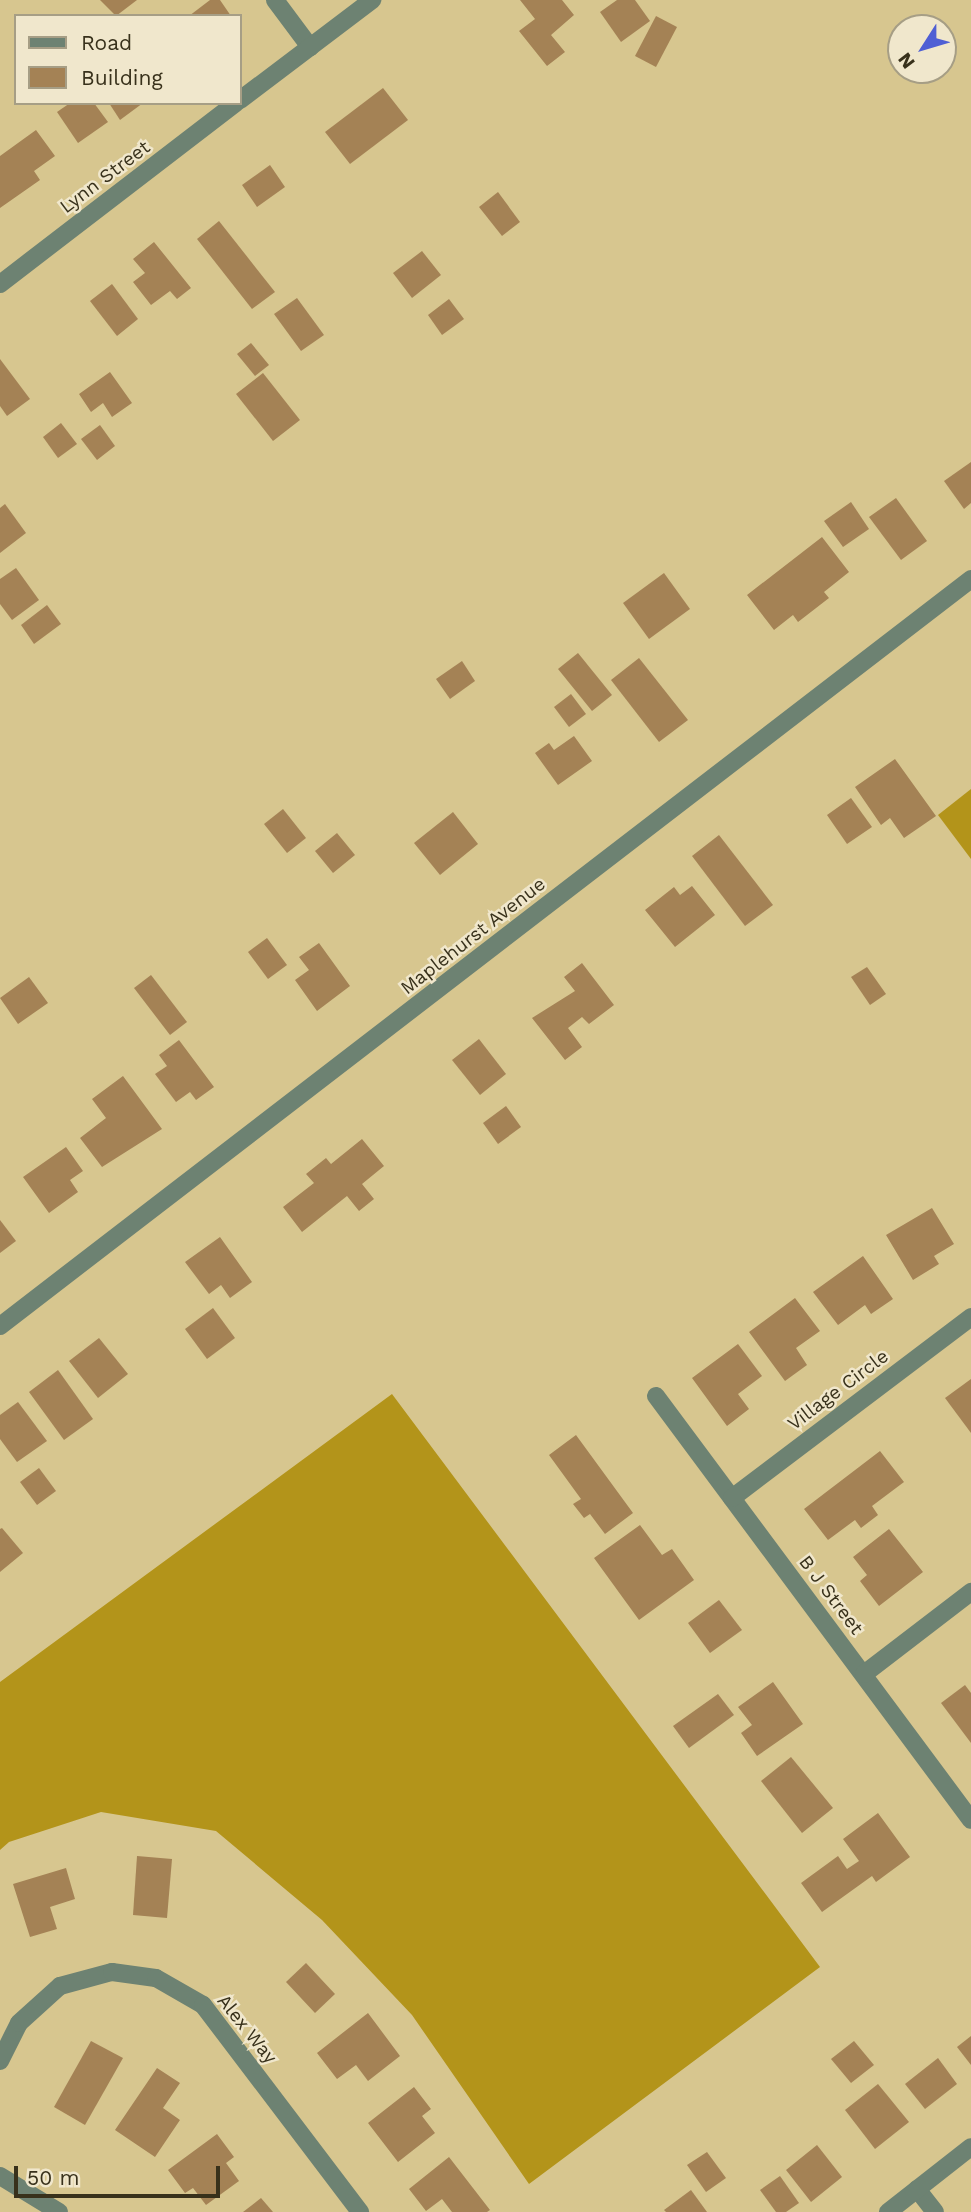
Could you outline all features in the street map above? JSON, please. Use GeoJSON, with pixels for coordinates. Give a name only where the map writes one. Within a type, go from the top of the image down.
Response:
{"type":"FeatureCollection","features":[{"type":"Feature","properties":{"kind":"street"},"geometry":{"type":"LineString","coordinates":[[275,0],[310,47]]}},
{"type":"Feature","properties":{"kind":"street","name":"Lynn Street"},"geometry":{"type":"LineString","coordinates":[[242,99],[372,0]]}},
{"type":"Feature","properties":{"kind":"street","name":"Lynn Street"},"geometry":{"type":"LineString","coordinates":[[0,284],[234,105]]}},
{"type":"Feature","properties":{"kind":"street","name":"Maplehurst Avenue"},"geometry":{"type":"LineString","coordinates":[[0,1326],[971,579]]}},
{"type":"Feature","properties":{"kind":"street","name":"Village Circle"},"geometry":{"type":"LineString","coordinates":[[732,1498],[971,1317]]}},
{"type":"Feature","properties":{"kind":"street","name":"B J Street"},"geometry":{"type":"LineString","coordinates":[[656,1396],[971,1820]]}},
{"type":"Feature","properties":{"kind":"street"},"geometry":{"type":"LineString","coordinates":[[864,1674],[971,1592]]}},
{"type":"Feature","properties":{"kind":"street","name":"Alex Way"},"geometry":{"type":"LineString","coordinates":[[0,2061],[19,2022],[60,1986],[112,1972],[156,1978],[203,2005],[360,2212]]}},
{"type":"Feature","properties":{"kind":"street"},"geometry":{"type":"LineString","coordinates":[[888,2212],[971,2147]]}},
{"type":"Feature","properties":{"kind":"street"},"geometry":{"type":"LineString","coordinates":[[0,2176],[59,2212]]}},
{"type":"Feature","properties":{"kind":"street"},"geometry":{"type":"LineString","coordinates":[[917,2189],[935,2212]]}},
{"type":"Feature","properties":{"kind":"shaded area"},"geometry":{"type":"Polygon","coordinates":[[[971,789],[971,859],[938,815],[971,789]]]}},
{"type":"Feature","properties":{"kind":"shaded area"},"geometry":{"type":"Polygon","coordinates":[[[392,1394],[820,1967],[529,2184],[412,2015],[322,1920],[216,1831],[101,1812],[9,1842],[0,1850],[0,1682],[392,1394]]]}},
{"type":"Feature","properties":{"kind":"building"},"geometry":{"type":"Polygon","coordinates":[[[100,0],[137,0],[119,14],[114,14],[100,0]]]}},
{"type":"Feature","properties":{"kind":"building"},"geometry":{"type":"Polygon","coordinates":[[[210,0],[220,0],[230,14],[192,14],[210,0]]]}},
{"type":"Feature","properties":{"kind":"building"},"geometry":{"type":"Polygon","coordinates":[[[520,0],[562,0],[574,15],[551,35],[565,52],[547,66],[519,31],[535,19],[520,0]]]}},
{"type":"Feature","properties":{"kind":"building"},"geometry":{"type":"Polygon","coordinates":[[[617,0],[635,0],[650,21],[621,42],[600,12],[617,0]]]}},
{"type":"Feature","properties":{"kind":"building"},"geometry":{"type":"Polygon","coordinates":[[[656,16],[677,27],[656,67],[635,56],[656,16]]]}},
{"type":"Feature","properties":{"kind":"building"},"geometry":{"type":"Polygon","coordinates":[[[383,88],[408,120],[350,164],[325,132],[383,88]]]}},
{"type":"Feature","properties":{"kind":"building"},"geometry":{"type":"Polygon","coordinates":[[[67,105],[95,105],[108,122],[78,143],[57,112],[67,105]]]}},
{"type":"Feature","properties":{"kind":"building"},"geometry":{"type":"Polygon","coordinates":[[[110,105],[140,105],[120,120],[110,105]]]}},
{"type":"Feature","properties":{"kind":"building"},"geometry":{"type":"Polygon","coordinates":[[[36,130],[55,156],[34,171],[40,180],[0,208],[0,156],[36,130]]]}},
{"type":"Feature","properties":{"kind":"building"},"geometry":{"type":"Polygon","coordinates":[[[270,165],[285,187],[257,207],[242,185],[270,165]]]}},
{"type":"Feature","properties":{"kind":"building"},"geometry":{"type":"Polygon","coordinates":[[[498,192],[520,222],[502,236],[479,207],[498,192]]]}},
{"type":"Feature","properties":{"kind":"building"},"geometry":{"type":"Polygon","coordinates":[[[219,221],[275,292],[252,309],[197,239],[219,221]]]}},
{"type":"Feature","properties":{"kind":"building"},"geometry":{"type":"Polygon","coordinates":[[[154,242],[191,288],[177,299],[170,291],[151,305],[133,282],[145,273],[133,259],[154,242]]]}},
{"type":"Feature","properties":{"kind":"building"},"geometry":{"type":"Polygon","coordinates":[[[422,251],[441,275],[412,298],[393,273],[422,251]]]}},
{"type":"Feature","properties":{"kind":"building"},"geometry":{"type":"Polygon","coordinates":[[[112,284],[138,319],[117,336],[90,301],[112,284]]]}},
{"type":"Feature","properties":{"kind":"building"},"geometry":{"type":"Polygon","coordinates":[[[297,298],[324,335],[301,351],[274,314],[297,298]]]}},
{"type":"Feature","properties":{"kind":"building"},"geometry":{"type":"Polygon","coordinates":[[[449,299],[464,319],[442,335],[428,315],[449,299]]]}},
{"type":"Feature","properties":{"kind":"building"},"geometry":{"type":"Polygon","coordinates":[[[251,343],[269,365],[255,376],[237,354],[251,343]]]}},
{"type":"Feature","properties":{"kind":"building"},"geometry":{"type":"Polygon","coordinates":[[[0,359],[30,399],[7,416],[0,406],[0,359]]]}},
{"type":"Feature","properties":{"kind":"building"},"geometry":{"type":"Polygon","coordinates":[[[110,372],[132,403],[112,417],[103,403],[91,412],[79,394],[110,372]]]}},
{"type":"Feature","properties":{"kind":"building"},"geometry":{"type":"Polygon","coordinates":[[[263,373],[300,420],[273,441],[236,394],[263,373]]]}},
{"type":"Feature","properties":{"kind":"building"},"geometry":{"type":"Polygon","coordinates":[[[61,423],[77,444],[58,458],[43,437],[61,423]]]}},
{"type":"Feature","properties":{"kind":"building"},"geometry":{"type":"Polygon","coordinates":[[[100,425],[115,446],[97,460],[81,439],[100,425]]]}},
{"type":"Feature","properties":{"kind":"building"},"geometry":{"type":"Polygon","coordinates":[[[971,462],[971,503],[964,509],[944,481],[971,462]]]}},
{"type":"Feature","properties":{"kind":"building"},"geometry":{"type":"Polygon","coordinates":[[[896,498],[927,541],[901,560],[869,517],[896,498]]]}},
{"type":"Feature","properties":{"kind":"building"},"geometry":{"type":"Polygon","coordinates":[[[851,502],[869,529],[843,547],[824,521],[851,502]]]}},
{"type":"Feature","properties":{"kind":"building"},"geometry":{"type":"Polygon","coordinates":[[[5,504],[26,533],[0,553],[0,508],[5,504]]]}},
{"type":"Feature","properties":{"kind":"building"},"geometry":{"type":"Polygon","coordinates":[[[822,537],[849,572],[824,592],[829,598],[798,622],[793,615],[774,630],[747,595],[822,537]]]}},
{"type":"Feature","properties":{"kind":"building"},"geometry":{"type":"Polygon","coordinates":[[[16,568],[39,600],[12,620],[0,604],[0,579],[16,568]]]}},
{"type":"Feature","properties":{"kind":"building"},"geometry":{"type":"Polygon","coordinates":[[[664,573],[690,609],[649,639],[623,603],[664,573]]]}},
{"type":"Feature","properties":{"kind":"building"},"geometry":{"type":"Polygon","coordinates":[[[47,605],[61,624],[34,644],[21,625],[47,605]]]}},
{"type":"Feature","properties":{"kind":"building"},"geometry":{"type":"Polygon","coordinates":[[[578,653],[612,695],[592,711],[558,669],[578,653]]]}},
{"type":"Feature","properties":{"kind":"building"},"geometry":{"type":"Polygon","coordinates":[[[639,658],[688,720],[659,742],[611,680],[639,658]]]}},
{"type":"Feature","properties":{"kind":"building"},"geometry":{"type":"Polygon","coordinates":[[[462,661],[475,681],[450,699],[436,679],[462,661]]]}},
{"type":"Feature","properties":{"kind":"building"},"geometry":{"type":"Polygon","coordinates":[[[571,694],[586,714],[569,727],[554,707],[571,694]]]}},
{"type":"Feature","properties":{"kind":"building"},"geometry":{"type":"Polygon","coordinates":[[[574,736],[592,761],[558,785],[535,753],[549,743],[554,750],[574,736]]]}},
{"type":"Feature","properties":{"kind":"building"},"geometry":{"type":"Polygon","coordinates":[[[895,759],[936,816],[904,838],[890,818],[881,825],[855,787],[895,759]]]}},
{"type":"Feature","properties":{"kind":"building"},"geometry":{"type":"Polygon","coordinates":[[[851,798],[872,827],[847,844],[827,815],[851,798]]]}},
{"type":"Feature","properties":{"kind":"building"},"geometry":{"type":"Polygon","coordinates":[[[283,809],[306,838],[287,853],[264,824],[283,809]]]}},
{"type":"Feature","properties":{"kind":"building"},"geometry":{"type":"Polygon","coordinates":[[[453,812],[478,844],[440,875],[414,843],[453,812]]]}},
{"type":"Feature","properties":{"kind":"building"},"geometry":{"type":"Polygon","coordinates":[[[337,833],[355,855],[333,873],[315,851],[337,833]]]}},
{"type":"Feature","properties":{"kind":"building"},"geometry":{"type":"Polygon","coordinates":[[[719,835],[773,905],[745,926],[692,856],[719,835]]]}},
{"type":"Feature","properties":{"kind":"building"},"geometry":{"type":"Polygon","coordinates":[[[692,886],[715,915],[675,947],[645,910],[674,887],[680,895],[692,886]]]}},
{"type":"Feature","properties":{"kind":"building"},"geometry":{"type":"Polygon","coordinates":[[[267,938],[287,965],[268,979],[248,952],[267,938]]]}},
{"type":"Feature","properties":{"kind":"building"},"geometry":{"type":"Polygon","coordinates":[[[319,943],[350,986],[317,1011],[295,980],[309,970],[299,957],[319,943]]]}},
{"type":"Feature","properties":{"kind":"building"},"geometry":{"type":"Polygon","coordinates":[[[582,963],[614,1005],[589,1024],[582,1017],[568,1028],[582,1047],[565,1060],[532,1018],[575,991],[564,977],[582,963]]]}},
{"type":"Feature","properties":{"kind":"building"},"geometry":{"type":"Polygon","coordinates":[[[867,967],[886,994],[870,1005],[851,977],[867,967]]]}},
{"type":"Feature","properties":{"kind":"building"},"geometry":{"type":"Polygon","coordinates":[[[151,975],[187,1022],[170,1035],[134,988],[151,975]]]}},
{"type":"Feature","properties":{"kind":"building"},"geometry":{"type":"Polygon","coordinates":[[[29,977],[48,1003],[18,1024],[0,998],[29,977]]]}},
{"type":"Feature","properties":{"kind":"building"},"geometry":{"type":"Polygon","coordinates":[[[479,1039],[506,1074],[480,1095],[452,1060],[479,1039]]]}},
{"type":"Feature","properties":{"kind":"building"},"geometry":{"type":"Polygon","coordinates":[[[179,1040],[214,1087],[196,1100],[190,1092],[176,1102],[155,1074],[167,1066],[159,1055],[179,1040]]]}},
{"type":"Feature","properties":{"kind":"building"},"geometry":{"type":"Polygon","coordinates":[[[123,1076],[162,1129],[102,1167],[80,1138],[106,1118],[92,1099],[123,1076]]]}},
{"type":"Feature","properties":{"kind":"building"},"geometry":{"type":"Polygon","coordinates":[[[506,1106],[521,1127],[498,1144],[483,1123],[506,1106]]]}},
{"type":"Feature","properties":{"kind":"building"},"geometry":{"type":"Polygon","coordinates":[[[362,1139],[384,1166],[362,1184],[374,1199],[359,1211],[347,1196],[302,1232],[283,1207],[314,1183],[306,1174],[326,1158],[331,1164],[362,1139]]]}},
{"type":"Feature","properties":{"kind":"building"},"geometry":{"type":"Polygon","coordinates":[[[66,1147],[83,1171],[70,1180],[78,1192],[49,1213],[23,1177],[66,1147]]]}},
{"type":"Feature","properties":{"kind":"building"},"geometry":{"type":"Polygon","coordinates":[[[932,1208],[954,1244],[934,1256],[939,1264],[913,1280],[886,1235],[932,1208]]]}},
{"type":"Feature","properties":{"kind":"building"},"geometry":{"type":"Polygon","coordinates":[[[0,1220],[16,1241],[0,1253],[0,1220]]]}},
{"type":"Feature","properties":{"kind":"building"},"geometry":{"type":"Polygon","coordinates":[[[220,1237],[252,1282],[230,1298],[221,1285],[209,1294],[185,1262],[220,1237]]]}},
{"type":"Feature","properties":{"kind":"building"},"geometry":{"type":"Polygon","coordinates":[[[863,1256],[893,1299],[871,1314],[865,1305],[838,1325],[813,1292],[863,1256]]]}},
{"type":"Feature","properties":{"kind":"building"},"geometry":{"type":"Polygon","coordinates":[[[795,1298],[820,1331],[796,1348],[807,1365],[785,1381],[749,1332],[795,1298]]]}},
{"type":"Feature","properties":{"kind":"building"},"geometry":{"type":"Polygon","coordinates":[[[213,1308],[235,1338],[207,1359],[185,1329],[213,1308]]]}},
{"type":"Feature","properties":{"kind":"building"},"geometry":{"type":"Polygon","coordinates":[[[99,1338],[128,1374],[98,1398],[69,1361],[99,1338]]]}},
{"type":"Feature","properties":{"kind":"building"},"geometry":{"type":"Polygon","coordinates":[[[738,1344],[762,1376],[738,1394],[749,1409],[727,1426],[692,1378],[738,1344]]]}},
{"type":"Feature","properties":{"kind":"building"},"geometry":{"type":"Polygon","coordinates":[[[58,1370],[93,1419],[64,1440],[29,1392],[58,1370]]]}},
{"type":"Feature","properties":{"kind":"building"},"geometry":{"type":"Polygon","coordinates":[[[971,1379],[971,1433],[945,1398],[971,1379]]]}},
{"type":"Feature","properties":{"kind":"building"},"geometry":{"type":"Polygon","coordinates":[[[18,1402],[47,1441],[17,1462],[0,1439],[0,1415],[18,1402]]]}},
{"type":"Feature","properties":{"kind":"building"},"geometry":{"type":"Polygon","coordinates":[[[576,1435],[633,1513],[605,1534],[590,1514],[584,1518],[573,1504],[581,1499],[549,1455],[576,1435]]]}},
{"type":"Feature","properties":{"kind":"building"},"geometry":{"type":"Polygon","coordinates":[[[880,1451],[904,1482],[872,1506],[878,1515],[861,1528],[855,1520],[828,1540],[804,1509],[880,1451]]]}},
{"type":"Feature","properties":{"kind":"building"},"geometry":{"type":"Polygon","coordinates":[[[39,1468],[56,1491],[37,1505],[20,1482],[39,1468]]]}},
{"type":"Feature","properties":{"kind":"building"},"geometry":{"type":"Polygon","coordinates":[[[640,1525],[662,1555],[672,1549],[694,1580],[639,1620],[594,1558],[640,1525]]]}},
{"type":"Feature","properties":{"kind":"building"},"geometry":{"type":"Polygon","coordinates":[[[2,1528],[23,1553],[0,1572],[0,1529],[2,1528]]]}},
{"type":"Feature","properties":{"kind":"building"},"geometry":{"type":"Polygon","coordinates":[[[889,1529],[923,1572],[879,1606],[860,1581],[867,1575],[853,1557],[889,1529]]]}},
{"type":"Feature","properties":{"kind":"building"},"geometry":{"type":"Polygon","coordinates":[[[719,1600],[742,1630],[710,1653],[688,1623],[719,1600]]]}},
{"type":"Feature","properties":{"kind":"building"},"geometry":{"type":"Polygon","coordinates":[[[773,1682],[803,1724],[757,1756],[741,1733],[752,1725],[738,1707],[773,1682]]]}},
{"type":"Feature","properties":{"kind":"building"},"geometry":{"type":"Polygon","coordinates":[[[965,1685],[971,1693],[971,1743],[941,1703],[965,1685]]]}},
{"type":"Feature","properties":{"kind":"building"},"geometry":{"type":"Polygon","coordinates":[[[718,1694],[734,1715],[689,1748],[673,1726],[718,1694]]]}},
{"type":"Feature","properties":{"kind":"building"},"geometry":{"type":"Polygon","coordinates":[[[791,1757],[833,1808],[802,1833],[761,1781],[791,1757]]]}},
{"type":"Feature","properties":{"kind":"building"},"geometry":{"type":"Polygon","coordinates":[[[878,1813],[910,1857],[876,1882],[872,1876],[822,1912],[801,1883],[838,1856],[847,1869],[859,1861],[843,1839],[878,1813]]]}},
{"type":"Feature","properties":{"kind":"building"},"geometry":{"type":"Polygon","coordinates":[[[137,1856],[172,1859],[167,1918],[133,1915],[137,1856]]]}},
{"type":"Feature","properties":{"kind":"building"},"geometry":{"type":"Polygon","coordinates":[[[66,1868],[75,1899],[50,1907],[57,1929],[30,1937],[13,1884],[66,1868]]]}},
{"type":"Feature","properties":{"kind":"building"},"geometry":{"type":"Polygon","coordinates":[[[306,1963],[335,1994],[315,2013],[286,1982],[306,1963]]]}},
{"type":"Feature","properties":{"kind":"building"},"geometry":{"type":"Polygon","coordinates":[[[368,2013],[400,2056],[368,2081],[356,2065],[337,2079],[317,2053],[368,2013]]]}},
{"type":"Feature","properties":{"kind":"building"},"geometry":{"type":"Polygon","coordinates":[[[971,2036],[971,2065],[957,2047],[971,2036]]]}},
{"type":"Feature","properties":{"kind":"building"},"geometry":{"type":"Polygon","coordinates":[[[91,2041],[123,2058],[85,2125],[54,2107],[91,2041]]]}},
{"type":"Feature","properties":{"kind":"building"},"geometry":{"type":"Polygon","coordinates":[[[854,2041],[874,2065],[851,2083],[831,2059],[854,2041]]]}},
{"type":"Feature","properties":{"kind":"building"},"geometry":{"type":"Polygon","coordinates":[[[938,2058],[957,2084],[925,2109],[905,2084],[938,2058]]]}},
{"type":"Feature","properties":{"kind":"building"},"geometry":{"type":"Polygon","coordinates":[[[157,2068],[180,2083],[163,2108],[180,2120],[155,2157],[115,2130],[157,2068]]]}},
{"type":"Feature","properties":{"kind":"building"},"geometry":{"type":"Polygon","coordinates":[[[878,2084],[909,2122],[875,2149],[845,2110],[878,2084]]]}},
{"type":"Feature","properties":{"kind":"building"},"geometry":{"type":"Polygon","coordinates":[[[414,2087],[431,2109],[422,2116],[435,2133],[398,2162],[368,2123],[414,2087]]]}},
{"type":"Feature","properties":{"kind":"building"},"geometry":{"type":"Polygon","coordinates":[[[217,2134],[234,2157],[226,2163],[239,2181],[206,2205],[193,2188],[185,2193],[168,2170],[217,2134]]]}},
{"type":"Feature","properties":{"kind":"building"},"geometry":{"type":"Polygon","coordinates":[[[817,2145],[842,2177],[811,2202],[786,2170],[817,2145]]]}},
{"type":"Feature","properties":{"kind":"building"},"geometry":{"type":"Polygon","coordinates":[[[707,2152],[726,2178],[706,2192],[687,2165],[707,2152]]]}},
{"type":"Feature","properties":{"kind":"building"},"geometry":{"type":"Polygon","coordinates":[[[449,2157],[490,2210],[452,2212],[442,2199],[426,2211],[409,2189],[449,2157]]]}},
{"type":"Feature","properties":{"kind":"building"},"geometry":{"type":"Polygon","coordinates":[[[780,2176],[799,2203],[786,2212],[776,2212],[760,2190],[780,2176]]]}},
{"type":"Feature","properties":{"kind":"building"},"geometry":{"type":"Polygon","coordinates":[[[691,2190],[707,2212],[664,2210],[691,2190]]]}},
{"type":"Feature","properties":{"kind":"building"},"geometry":{"type":"Polygon","coordinates":[[[261,2198],[273,2212],[243,2212],[261,2198]]]}}]}
